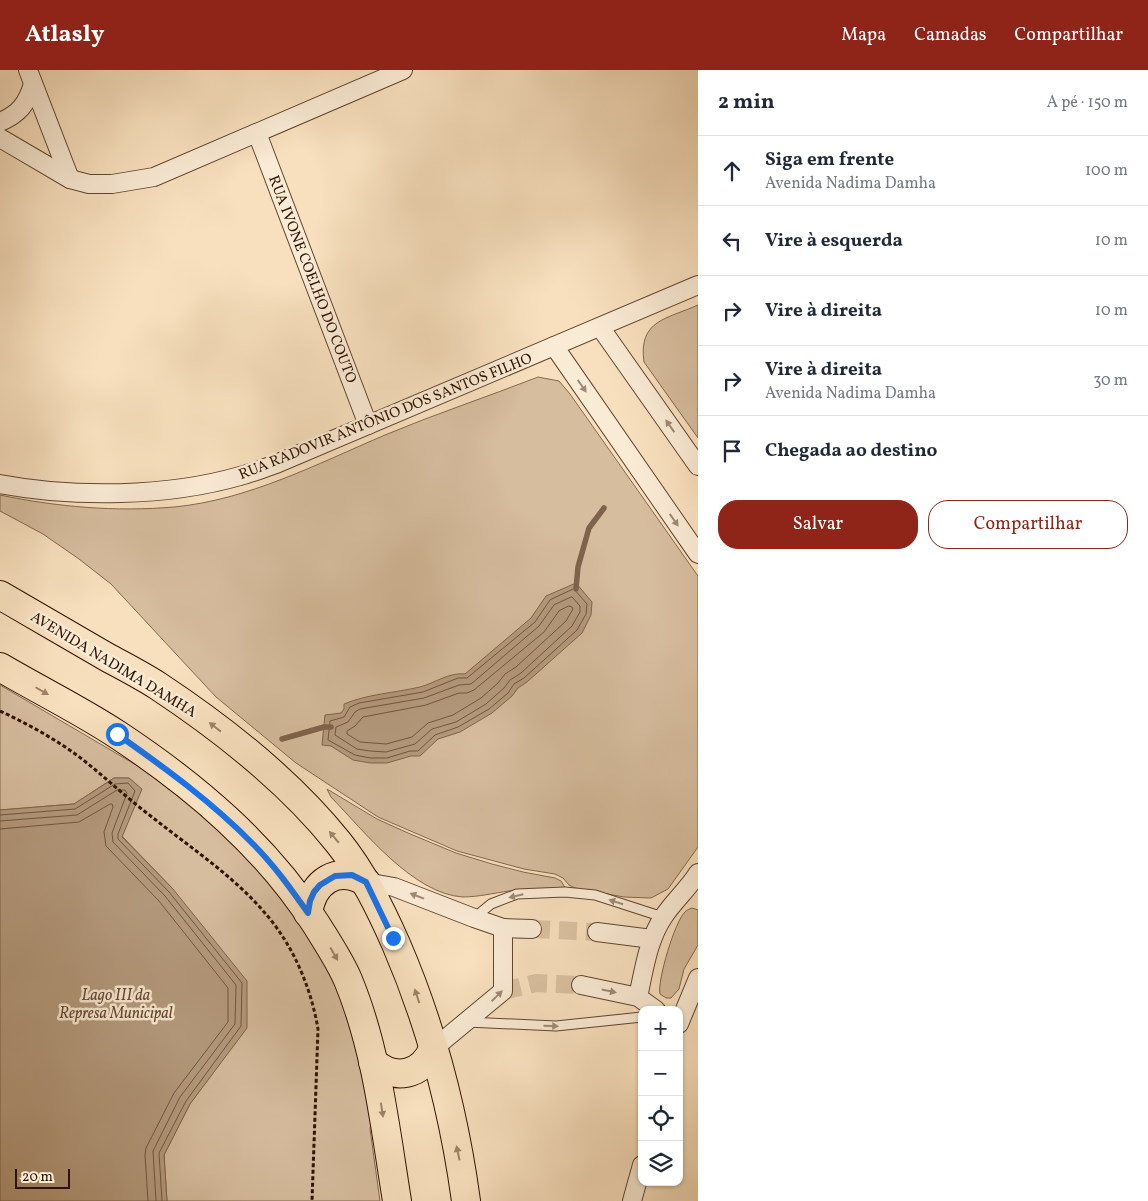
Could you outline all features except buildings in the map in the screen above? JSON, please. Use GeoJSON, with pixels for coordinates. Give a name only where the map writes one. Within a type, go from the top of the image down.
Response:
{"type":"FeatureCollection","features":[{"type":"Feature","properties":{"kind":"main road","name":"AVENIDA NADIMA DAMHA"},"geometry":{"type":"LineString","coordinates":[[0,595],[157,686],[205,719],[303,802],[339,843],[366,882],[409,974],[444,1086],[466,1201]]}},
{"type":"Feature","properties":{"kind":"main road"},"geometry":{"type":"LineString","coordinates":[[0,667],[117,734],[157,763],[208,802],[254,845],[290,887],[348,979],[367,1034],[397,1201]]}},
{"type":"Feature","properties":{"kind":"main road"},"geometry":{"type":"LineString","coordinates":[[308,913],[314,892],[328,879],[335,876],[352,875],[366,882]]}},
{"type":"Feature","properties":{"kind":"main road"},"geometry":{"type":"LineString","coordinates":[[373,1062],[389,1072],[399,1074],[409,1072],[424,1064],[433,1049]]}},
{"type":"Feature","properties":{"kind":"street"},"geometry":{"type":"LineString","coordinates":[[0,138],[70,179],[89,184],[112,184],[154,177],[257,133],[377,75],[404,70]]}},
{"type":"Feature","properties":{"kind":"street"},"geometry":{"type":"LineString","coordinates":[[31,77],[70,179]]}},
{"type":"Feature","properties":{"kind":"street"},"geometry":{"type":"LineString","coordinates":[[0,122],[15,114],[28,99],[31,77]]}},
{"type":"Feature","properties":{"kind":"street","name":"RUA IVONE COELHO DO COUTO"},"geometry":{"type":"LineString","coordinates":[[257,133],[368,425]]}},
{"type":"Feature","properties":{"kind":"street","name":"RUA RADOVIR ANTÔNIO DOS SANTOS FILHO"},"geometry":{"type":"LineString","coordinates":[[0,484],[66,492],[108,493],[151,491],[205,484],[240,476],[276,464],[698,286]]}},
{"type":"Feature","properties":{"kind":"street"},"geometry":{"type":"LineString","coordinates":[[600,327],[698,466]]}},
{"type":"Feature","properties":{"kind":"street"},"geometry":{"type":"LineString","coordinates":[[554,346],[698,554]]}},
{"type":"Feature","properties":{"kind":"street"},"geometry":{"type":"LineString","coordinates":[[366,882],[394,887],[503,928],[532,929]]}},
{"type":"Feature","properties":{"kind":"street"},"geometry":{"type":"LineString","coordinates":[[638,997],[652,939],[663,917],[695,883]]}},
{"type":"Feature","properties":{"kind":"street"},"geometry":{"type":"LineString","coordinates":[[433,1049],[503,991],[503,928]]}},
{"type":"Feature","properties":{"kind":"street"},"geometry":{"type":"LineString","coordinates":[[597,932],[652,939]]}},
{"type":"Feature","properties":{"kind":"street"},"geometry":{"type":"LineString","coordinates":[[683,1014],[698,978]]}},
{"type":"Feature","properties":{"kind":"street"},"geometry":{"type":"LineString","coordinates":[[581,985],[638,997],[650,1006]]}},
{"type":"Feature","properties":{"kind":"street"},"geometry":{"type":"LineString","coordinates":[[632,1201],[638,1179]]}},
{"type":"Feature","properties":{"kind":"lane"},"geometry":{"type":"LineString","coordinates":[[474,918],[491,904],[517,894],[565,892],[595,895],[663,917]]}},
{"type":"Feature","properties":{"kind":"lane"},"geometry":{"type":"LineString","coordinates":[[467,1022],[556,1026],[638,1017]]}},
{"type":"Feature","properties":{"kind":"path"},"geometry":{"type":"LineString","coordinates":[[0,711],[23,722],[81,759],[248,894],[282,936],[310,990],[318,1029],[312,1201]]}},
{"type":"Feature","properties":{"kind":"shaded area"},"geometry":{"type":"Polygon","coordinates":[[[698,305],[698,438],[644,362],[643,348],[650,329],[657,323],[698,305]]]}},
{"type":"Feature","properties":{"kind":"shaded area"},"geometry":{"type":"Polygon","coordinates":[[[538,377],[559,381],[570,394],[698,576],[698,847],[668,889],[651,898],[624,897],[575,888],[555,874],[524,869],[457,851],[378,817],[296,763],[216,697],[111,584],[43,534],[0,511],[0,495],[43,503],[108,509],[174,507],[229,497],[308,469],[404,427],[538,377]]]}},
{"type":"Feature","properties":{"kind":"shaded area"},"geometry":{"type":"Polygon","coordinates":[[[0,685],[143,769],[201,814],[268,879],[318,948],[352,1019],[374,1112],[370,1129],[380,1201],[167,1201],[164,1155],[190,1104],[246,1028],[173,889],[122,836],[141,789],[129,778],[114,778],[74,804],[0,810],[0,685]]]}},
{"type":"Feature","properties":{"kind":"shaded area"},"geometry":{"type":"Polygon","coordinates":[[[327,789],[377,819],[408,833],[456,853],[523,872],[555,878],[561,881],[566,889],[516,890],[469,897],[444,893],[426,885],[391,859],[331,797],[327,789]]]}},
{"type":"Feature","properties":{"kind":"shaded area"},"geometry":{"type":"Polygon","coordinates":[[[692,908],[698,910],[698,945],[684,969],[679,989],[671,998],[666,998],[660,994],[660,987],[668,951],[681,918],[686,911],[692,908]]]}},
{"type":"Feature","properties":{"kind":"water"},"geometry":{"type":"Polygon","coordinates":[[[576,583],[592,602],[591,615],[582,633],[492,713],[460,732],[438,739],[420,756],[411,756],[387,763],[353,760],[331,746],[322,745],[325,715],[341,713],[344,709],[344,704],[353,701],[420,687],[448,676],[465,674],[531,618],[546,596],[576,583]]]}},
{"type":"Feature","properties":{"kind":"water","name":"Lago III da Represa Municipal"},"geometry":{"type":"Polygon","coordinates":[[[114,778],[129,778],[142,789],[122,837],[173,889],[247,981],[247,1028],[190,1104],[164,1155],[167,1201],[0,1201],[0,810],[74,804],[114,778]]]}},
{"type":"Feature","properties":{"kind":"waterway"},"geometry":{"type":"LineString","coordinates":[[576,589],[578,567],[589,528],[604,508]]}},
{"type":"Feature","properties":{"kind":"waterway"},"geometry":{"type":"LineString","coordinates":[[282,739],[324,727],[331,727]]}},
{"type":"Feature","properties":{"kind":"tunnel"},"geometry":{"type":"LineString","coordinates":[[532,929],[597,932]]}},
{"type":"Feature","properties":{"kind":"tunnel"},"geometry":{"type":"LineString","coordinates":[[503,991],[536,983],[581,985]]}},
{"type":"Feature","properties":{"kind":"route"},"geometry":{"type":"LineString","coordinates":[[117,734],[208,802],[237,828],[290,887],[308,913],[310,901],[320,885],[335,876],[352,875],[366,882],[393,938]]}}]}
